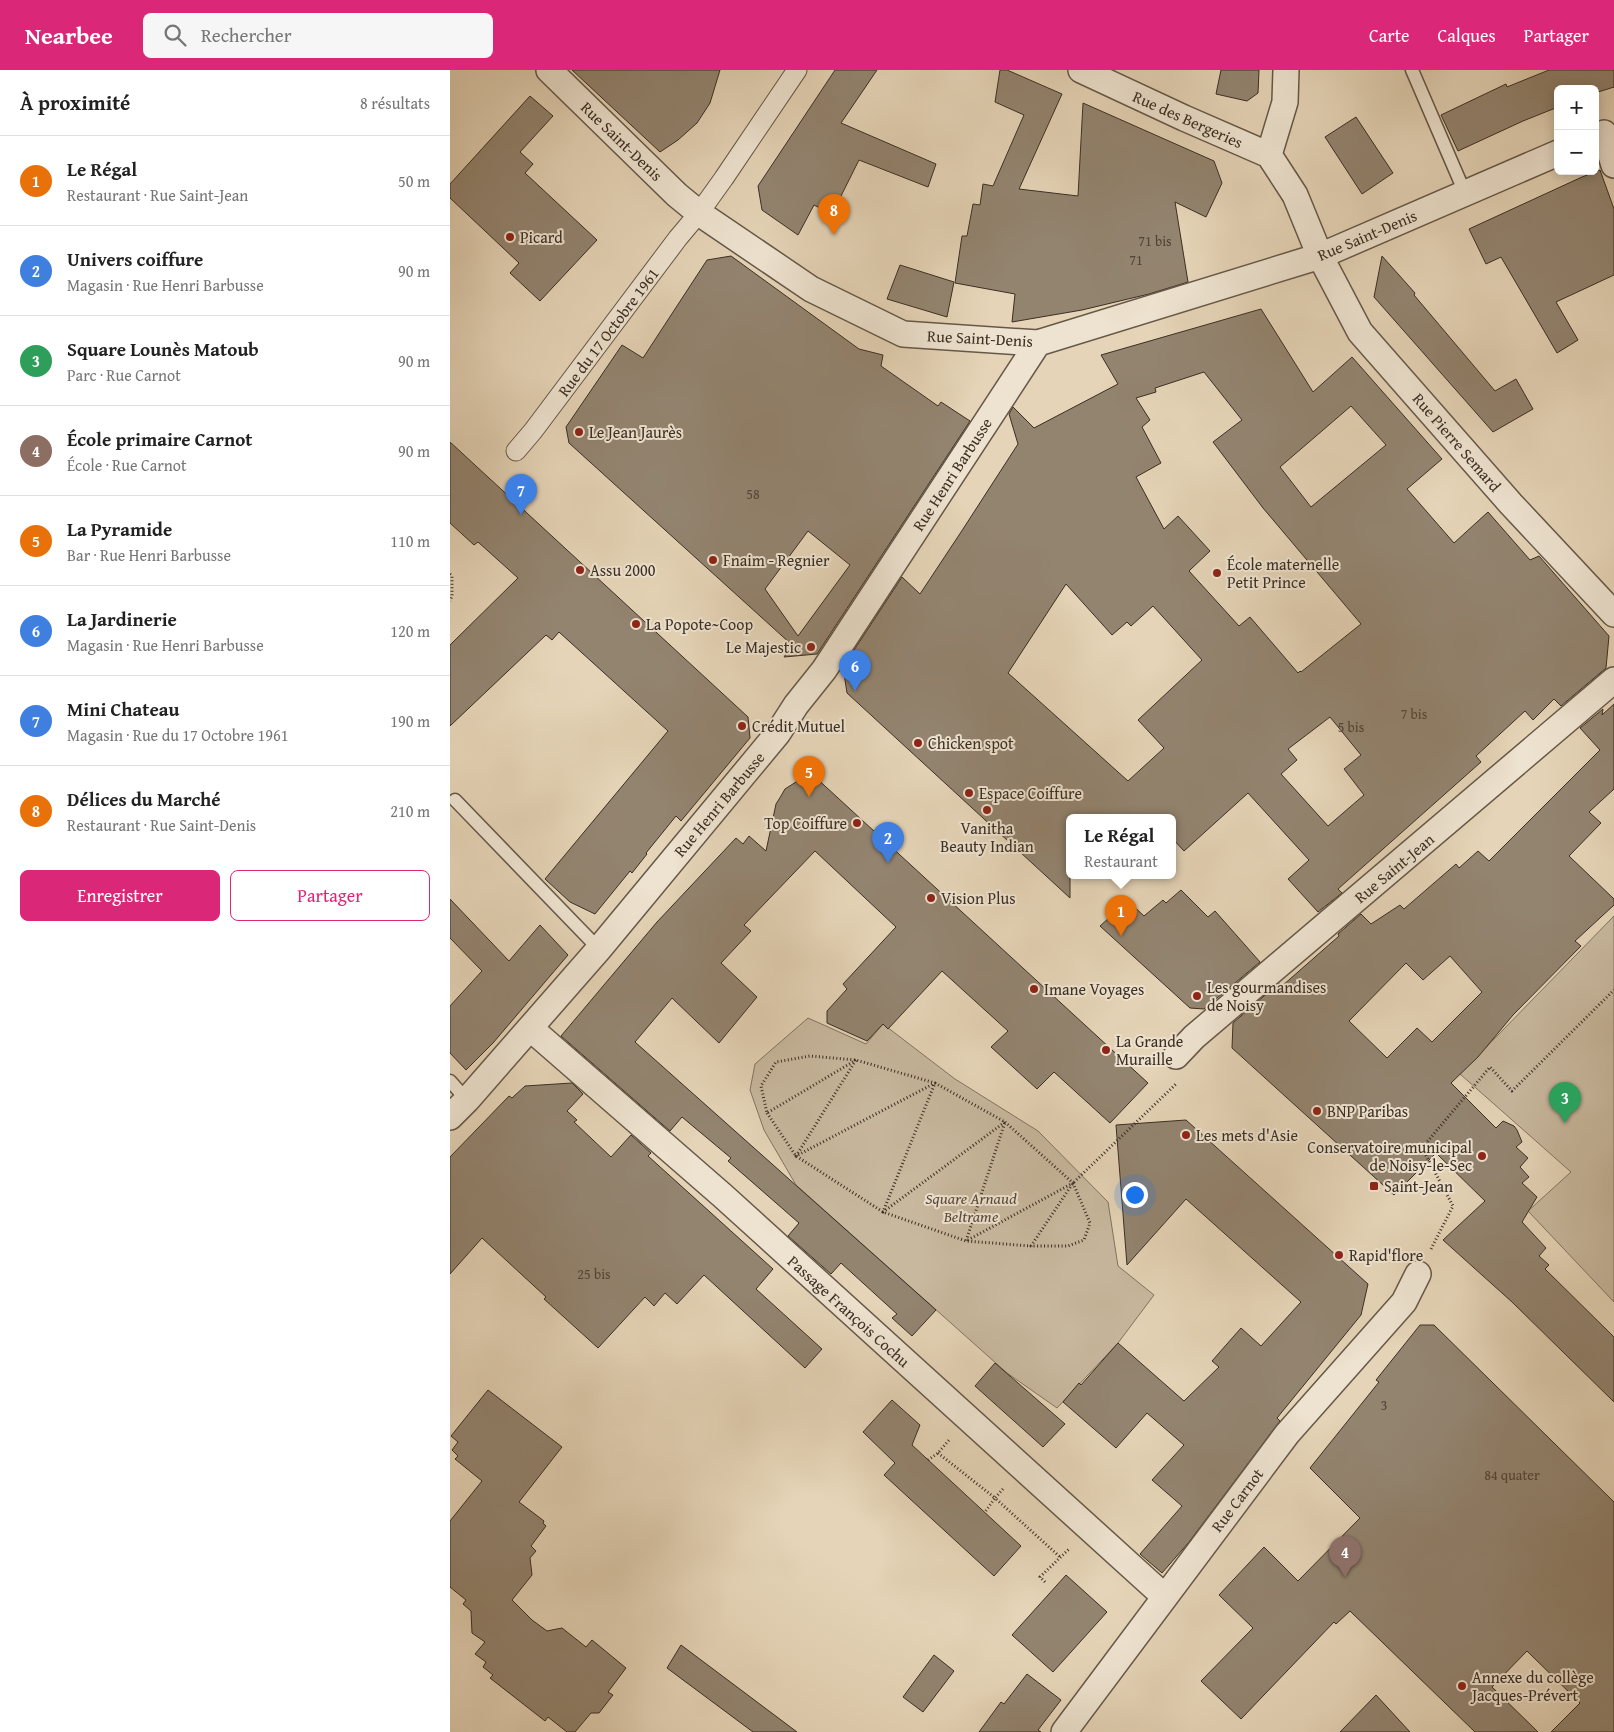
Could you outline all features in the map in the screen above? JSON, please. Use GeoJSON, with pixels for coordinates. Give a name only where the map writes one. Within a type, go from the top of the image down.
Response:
{"type":"FeatureCollection","features":[{"type":"Feature","properties":{"kind":"street","name":"Rue Saint-Denis"},"geometry":{"type":"LineString","coordinates":[[548,70],[676,195],[699,213],[811,289],[904,334],[1038,343],[1320,256],[1554,155]]}},
{"type":"Feature","properties":{"kind":"street","name":"Rue du 17 Octobre 1961"},"geometry":{"type":"LineString","coordinates":[[516,451],[699,213],[797,70]]}},
{"type":"Feature","properties":{"kind":"street","name":"Rue des Bergeries"},"geometry":{"type":"LineString","coordinates":[[1081,70],[1269,155]]}},
{"type":"Feature","properties":{"kind":"street"},"geometry":{"type":"LineString","coordinates":[[1269,155],[1286,102],[1286,70]]}},
{"type":"Feature","properties":{"kind":"street"},"geometry":{"type":"LineString","coordinates":[[1604,134],[1614,165]]}},
{"type":"Feature","properties":{"kind":"street","name":"Rue Pierre Semard"},"geometry":{"type":"LineString","coordinates":[[1269,155],[1295,195],[1320,256],[1360,332],[1511,504],[1614,614]]}},
{"type":"Feature","properties":{"kind":"street","name":"Rue Henri Barbusse"},"geometry":{"type":"LineString","coordinates":[[458,1108],[599,949],[778,733],[824,670],[1038,343]]}},
{"type":"Feature","properties":{"kind":"street","name":"Rue Saint-Jean"},"geometry":{"type":"LineString","coordinates":[[1176,1056],[1194,1037],[1614,680]]}},
{"type":"Feature","properties":{"kind":"street","name":"Passage François Cochu"},"geometry":{"type":"LineString","coordinates":[[530,1028],[723,1196],[1164,1597]]}},
{"type":"Feature","properties":{"kind":"street","name":"Rue Carnot"},"geometry":{"type":"LineString","coordinates":[[1064,1732],[1287,1434],[1404,1302],[1418,1274]]}},
{"type":"Feature","properties":{"kind":"lane"},"geometry":{"type":"LineString","coordinates":[[1412,70],[1465,193]]}},
{"type":"Feature","properties":{"kind":"lane"},"geometry":{"type":"LineString","coordinates":[[455,800],[599,949]]}},
{"type":"Feature","properties":{"kind":"lane"},"geometry":{"type":"LineString","coordinates":[[450,1082],[458,1108]]}},
{"type":"Feature","properties":{"kind":"path"},"geometry":{"type":"LineString","coordinates":[[450,574],[452,576],[452,596],[450,601]]}},
{"type":"Feature","properties":{"kind":"path"},"geometry":{"type":"LineString","coordinates":[[1418,1274],[1453,1206],[1422,1148],[1490,1067],[1512,1091],[1614,990]]}},
{"type":"Feature","properties":{"kind":"path"},"geometry":{"type":"LineString","coordinates":[[810,1056],[856,1060],[935,1083],[1005,1122],[1073,1183],[1090,1223],[1084,1240],[1068,1246],[1031,1246],[966,1241],[883,1212],[796,1156],[767,1113],[761,1086],[776,1062],[810,1056]]}},
{"type":"Feature","properties":{"kind":"path"},"geometry":{"type":"LineString","coordinates":[[767,1113],[856,1060]]}},
{"type":"Feature","properties":{"kind":"path"},"geometry":{"type":"LineString","coordinates":[[796,1156],[856,1060]]}},
{"type":"Feature","properties":{"kind":"path"},"geometry":{"type":"LineString","coordinates":[[796,1156],[935,1083]]}},
{"type":"Feature","properties":{"kind":"path"},"geometry":{"type":"LineString","coordinates":[[883,1212],[935,1083]]}},
{"type":"Feature","properties":{"kind":"path"},"geometry":{"type":"LineString","coordinates":[[1031,1246],[1073,1183],[1177,1084]]}},
{"type":"Feature","properties":{"kind":"path"},"geometry":{"type":"LineString","coordinates":[[883,1212],[1005,1122]]}},
{"type":"Feature","properties":{"kind":"path"},"geometry":{"type":"LineString","coordinates":[[966,1241],[1005,1122]]}},
{"type":"Feature","properties":{"kind":"path"},"geometry":{"type":"LineString","coordinates":[[966,1241],[1073,1183]]}},
{"type":"Feature","properties":{"kind":"path"},"geometry":{"type":"LineString","coordinates":[[938,1453],[995,1498],[1060,1557]]}},
{"type":"Feature","properties":{"kind":"path"},"geometry":{"type":"LineString","coordinates":[[985,1512],[1021,1468]]}},
{"type":"Feature","properties":{"kind":"path"},"geometry":{"type":"LineString","coordinates":[[1045,1582],[1040,1577],[1089,1529]]}},
{"type":"Feature","properties":{"kind":"green space"},"geometry":{"type":"Polygon","coordinates":[[[1614,916],[1614,1302],[1528,1211],[1571,1172],[1460,1074],[1614,916]]]}},
{"type":"Feature","properties":{"kind":"green space","name":"Square Arnaud Beltrame"},"geometry":{"type":"Polygon","coordinates":[[[808,1018],[866,1044],[883,1024],[955,1079],[1038,1131],[1108,1202],[1118,1266],[1154,1295],[1118,1343],[1057,1408],[1007,1373],[796,1185],[764,1130],[750,1090],[755,1064],[808,1018]]]}},
{"type":"Feature","properties":{"kind":"building"},"geometry":{"type":"Polygon","coordinates":[[[572,70],[720,70],[710,103],[697,123],[678,140],[660,152],[572,70]]]}},
{"type":"Feature","properties":{"kind":"building"},"geometry":{"type":"Polygon","coordinates":[[[835,70],[877,70],[841,123],[936,164],[928,187],[859,160],[832,214],[814,205],[798,235],[762,210],[758,186],[835,70]]]}},
{"type":"Feature","properties":{"kind":"building"},"geometry":{"type":"Polygon","coordinates":[[[1000,70],[1007,70],[1062,94],[1019,189],[1078,196],[1083,103],[1214,161],[1222,183],[1206,217],[1175,202],[1188,282],[1149,294],[1082,310],[1012,322],[1015,294],[955,283],[962,236],[967,236],[973,204],[980,205],[983,184],[993,186],[1024,115],[995,102],[1000,70]]]}},
{"type":"Feature","properties":{"kind":"building"},"geometry":{"type":"Polygon","coordinates":[[[1221,70],[1259,70],[1258,93],[1247,101],[1216,94],[1221,70]]]}},
{"type":"Feature","properties":{"kind":"building"},"geometry":{"type":"Polygon","coordinates":[[[1549,70],[1614,70],[1614,87],[1599,92],[1599,85],[1554,85],[1554,109],[1458,151],[1441,115],[1506,84],[1507,87],[1549,70]]]}},
{"type":"Feature","properties":{"kind":"building"},"geometry":{"type":"Polygon","coordinates":[[[530,96],[553,116],[520,152],[533,164],[525,173],[597,240],[540,301],[510,273],[519,263],[450,198],[450,184],[530,96]]]}},
{"type":"Feature","properties":{"kind":"building"},"geometry":{"type":"Polygon","coordinates":[[[1356,117],[1393,173],[1362,194],[1325,137],[1356,117]]]}},
{"type":"Feature","properties":{"kind":"building"},"geometry":{"type":"Polygon","coordinates":[[[1599,170],[1614,209],[1614,275],[1556,302],[1578,340],[1557,353],[1501,257],[1486,264],[1469,229],[1582,177],[1599,175],[1599,170]]]}},
{"type":"Feature","properties":{"kind":"building"},"geometry":{"type":"Polygon","coordinates":[[[731,256],[859,349],[883,355],[881,366],[938,406],[941,402],[970,421],[817,654],[784,657],[792,645],[569,443],[566,427],[622,345],[643,358],[707,260],[731,256]],[[808,531],[765,589],[798,636],[850,565],[808,531]]]}},
{"type":"Feature","properties":{"kind":"building"},"geometry":{"type":"Polygon","coordinates":[[[1382,256],[1415,293],[1414,295],[1495,391],[1516,379],[1533,409],[1493,432],[1374,297],[1382,256]]]}},
{"type":"Feature","properties":{"kind":"building"},"geometry":{"type":"Polygon","coordinates":[[[900,265],[954,282],[947,317],[887,299],[900,265]]]}},
{"type":"Feature","properties":{"kind":"building"},"geometry":{"type":"Polygon","coordinates":[[[1261,309],[1313,392],[1352,357],[1442,459],[1407,489],[1454,543],[1488,512],[1530,560],[1539,556],[1609,636],[1606,668],[1561,706],[1554,699],[1533,720],[1525,711],[1476,756],[1481,762],[1338,889],[1342,893],[1318,912],[1288,879],[1309,860],[1248,793],[1184,851],[1176,842],[1176,814],[1066,814],[1066,879],[1070,879],[1070,898],[847,693],[843,667],[902,577],[920,594],[963,529],[1018,444],[1009,414],[1013,407],[1034,428],[1118,384],[1101,355],[1261,309]],[[1204,372],[1155,388],[1156,392],[1136,398],[1150,420],[1142,427],[1161,463],[1136,477],[1164,529],[1178,516],[1210,551],[1189,571],[1239,626],[1250,617],[1298,673],[1361,624],[1263,508],[1213,442],[1242,420],[1204,372]],[[1351,406],[1280,467],[1311,507],[1386,445],[1351,406]],[[1066,584],[1008,673],[1128,781],[1164,748],[1138,720],[1202,660],[1153,606],[1131,626],[1127,622],[1112,635],[1066,584]],[[1330,717],[1288,749],[1297,760],[1281,774],[1328,826],[1364,795],[1344,769],[1361,755],[1330,717]]]}},
{"type":"Feature","properties":{"kind":"building"},"geometry":{"type":"Polygon","coordinates":[[[450,442],[748,717],[750,738],[681,821],[676,816],[632,873],[630,871],[595,914],[570,902],[545,879],[668,731],[559,632],[552,640],[546,635],[450,726],[450,645],[518,578],[478,542],[474,545],[450,523],[450,442]]]}},
{"type":"Feature","properties":{"kind":"building"},"geometry":{"type":"Polygon","coordinates":[[[1614,704],[1614,789],[1589,812],[1601,823],[1569,856],[1614,899],[1614,905],[1575,941],[1581,946],[1513,1015],[1478,1057],[1451,1083],[1496,1128],[1503,1121],[1514,1126],[1517,1130],[1522,1142],[1516,1147],[1528,1158],[1520,1167],[1529,1177],[1522,1183],[1537,1197],[1522,1222],[1546,1248],[1539,1256],[1549,1265],[1545,1269],[1614,1337],[1614,1402],[1512,1302],[1443,1240],[1485,1201],[1436,1153],[1394,1195],[1232,1048],[1233,1023],[1279,983],[1282,986],[1361,914],[1371,924],[1400,905],[1404,909],[1456,864],[1459,868],[1478,851],[1489,861],[1600,750],[1580,728],[1603,709],[1602,715],[1614,704]],[[1450,956],[1423,980],[1406,963],[1349,1021],[1387,1058],[1417,1028],[1432,1042],[1482,992],[1450,956]]]}},
{"type":"Feature","properties":{"kind":"building"},"geometry":{"type":"Polygon","coordinates":[[[813,775],[1148,1083],[1110,1123],[1054,1072],[1037,1089],[991,1047],[1008,1031],[942,971],[888,1029],[883,1024],[867,1041],[827,1023],[827,1011],[847,989],[843,984],[896,927],[815,851],[744,925],[751,931],[721,963],[757,997],[719,1043],[672,998],[635,1042],[936,1310],[912,1336],[892,1318],[897,1314],[841,1263],[831,1274],[788,1236],[799,1223],[728,1161],[731,1158],[682,1117],[670,1131],[561,1036],[657,922],[736,838],[743,844],[749,836],[766,851],[776,804],[785,789],[813,775]]]}},
{"type":"Feature","properties":{"kind":"building"},"geometry":{"type":"Polygon","coordinates":[[[1181,890],[1208,917],[1215,911],[1260,962],[1204,1009],[1190,1008],[1100,926],[1128,901],[1144,916],[1163,900],[1166,903],[1181,890]]]}},
{"type":"Feature","properties":{"kind":"building"},"geometry":{"type":"Polygon","coordinates":[[[450,899],[509,961],[540,925],[568,955],[493,1043],[466,1070],[450,1053],[450,1006],[482,971],[450,938],[450,899]]]}},
{"type":"Feature","properties":{"kind":"building"},"geometry":{"type":"Polygon","coordinates":[[[572,1083],[583,1094],[567,1111],[577,1120],[574,1122],[611,1157],[631,1135],[651,1153],[648,1156],[773,1269],[756,1289],[822,1349],[805,1368],[704,1275],[677,1304],[665,1293],[654,1306],[645,1297],[598,1348],[544,1299],[546,1297],[482,1238],[450,1274],[450,1157],[509,1096],[512,1098],[525,1086],[572,1083]]]}},
{"type":"Feature","properties":{"kind":"building"},"geometry":{"type":"Polygon","coordinates":[[[1186,1120],[1368,1284],[1361,1315],[1277,1418],[1280,1421],[1189,1542],[1162,1573],[1140,1554],[1182,1506],[1152,1480],[1184,1445],[1147,1413],[1116,1448],[1063,1402],[1079,1383],[1081,1385],[1118,1343],[1184,1401],[1219,1367],[1212,1361],[1241,1328],[1261,1346],[1301,1302],[1186,1199],[1127,1265],[1116,1125],[1186,1120]]]}},
{"type":"Feature","properties":{"kind":"building"},"geometry":{"type":"Polygon","coordinates":[[[1420,1325],[1434,1325],[1614,1502],[1614,1732],[1551,1732],[1580,1703],[1527,1651],[1492,1687],[1538,1732],[1475,1732],[1350,1611],[1336,1624],[1334,1622],[1241,1719],[1201,1681],[1253,1628],[1219,1595],[1264,1547],[1298,1581],[1360,1518],[1310,1468],[1379,1382],[1376,1380],[1420,1325]]]}},
{"type":"Feature","properties":{"kind":"building"},"geometry":{"type":"Polygon","coordinates":[[[995,1363],[1065,1424],[1043,1447],[975,1386],[995,1363]]]}},
{"type":"Feature","properties":{"kind":"building"},"geometry":{"type":"Polygon","coordinates":[[[488,1390],[562,1447],[519,1502],[544,1521],[543,1523],[546,1526],[531,1546],[536,1551],[530,1558],[532,1575],[512,1600],[532,1620],[547,1631],[562,1628],[586,1647],[592,1640],[626,1668],[608,1692],[613,1695],[599,1713],[591,1713],[575,1732],[567,1732],[548,1717],[545,1721],[490,1678],[493,1675],[483,1667],[486,1662],[475,1654],[485,1642],[472,1633],[471,1611],[463,1604],[466,1600],[450,1587],[450,1521],[482,1481],[455,1459],[458,1456],[452,1450],[458,1442],[451,1436],[488,1390]]]}},
{"type":"Feature","properties":{"kind":"building"},"geometry":{"type":"Polygon","coordinates":[[[892,1400],[920,1425],[912,1445],[1021,1546],[994,1576],[884,1475],[895,1463],[863,1432],[892,1400]]]}},
{"type":"Feature","properties":{"kind":"building"},"geometry":{"type":"Polygon","coordinates":[[[1066,1575],[1107,1612],[1053,1672],[1012,1635],[1066,1575]]]}},
{"type":"Feature","properties":{"kind":"building"},"geometry":{"type":"Polygon","coordinates":[[[681,1645],[797,1732],[753,1732],[667,1668],[681,1645]]]}},
{"type":"Feature","properties":{"kind":"building"},"geometry":{"type":"Polygon","coordinates":[[[934,1655],[954,1671],[923,1712],[903,1697],[934,1655]]]}},
{"type":"Feature","properties":{"kind":"building"},"geometry":{"type":"Polygon","coordinates":[[[1027,1674],[1061,1700],[1038,1730],[1041,1732],[979,1732],[1001,1702],[1004,1704],[1027,1674]]]}},
{"type":"Feature","properties":{"kind":"building"},"geometry":{"type":"Polygon","coordinates":[[[1376,1695],[1410,1732],[1340,1732],[1376,1695]]]}},
{"type":"Feature","properties":{"kind":"place","name":"Délices du Marché"},"geometry":{"type":"Point","coordinates":[834,235]}},
{"type":"Feature","properties":{"kind":"place","name":"Picard"},"geometry":{"type":"Point","coordinates":[510,237]}},
{"type":"Feature","properties":{"kind":"place","name":"Le Jean Jaurès"},"geometry":{"type":"Point","coordinates":[579,432]}},
{"type":"Feature","properties":{"kind":"place","name":"Mini Chateau"},"geometry":{"type":"Point","coordinates":[521,515]}},
{"type":"Feature","properties":{"kind":"place","name":"Fnaim - Regnier"},"geometry":{"type":"Point","coordinates":[713,560]}},
{"type":"Feature","properties":{"kind":"place","name":"Assu 2000"},"geometry":{"type":"Point","coordinates":[580,570]}},
{"type":"Feature","properties":{"kind":"place","name":"École maternelle Petit Prince"},"geometry":{"type":"Point","coordinates":[1217,573]}},
{"type":"Feature","properties":{"kind":"place","name":"La Popote~Coop"},"geometry":{"type":"Point","coordinates":[636,624]}},
{"type":"Feature","properties":{"kind":"place","name":"Le Majestic"},"geometry":{"type":"Point","coordinates":[811,647]}},
{"type":"Feature","properties":{"kind":"place","name":"La Jardinerie"},"geometry":{"type":"Point","coordinates":[855,691]}},
{"type":"Feature","properties":{"kind":"place","name":"Crédit Mutuel"},"geometry":{"type":"Point","coordinates":[742,726]}},
{"type":"Feature","properties":{"kind":"place","name":"Chicken spot"},"geometry":{"type":"Point","coordinates":[918,743]}},
{"type":"Feature","properties":{"kind":"place","name":"Espace Coiffure"},"geometry":{"type":"Point","coordinates":[969,793]}},
{"type":"Feature","properties":{"kind":"place","name":"La Pyramide"},"geometry":{"type":"Point","coordinates":[809,797]}},
{"type":"Feature","properties":{"kind":"place","name":"Vanitha Beauty Indian"},"geometry":{"type":"Point","coordinates":[987,810]}},
{"type":"Feature","properties":{"kind":"place","name":"Top Coiffure"},"geometry":{"type":"Point","coordinates":[857,823]}},
{"type":"Feature","properties":{"kind":"place","name":"Univers coiffure"},"geometry":{"type":"Point","coordinates":[888,863]}},
{"type":"Feature","properties":{"kind":"place","name":"Vision Plus"},"geometry":{"type":"Point","coordinates":[931,898]}},
{"type":"Feature","properties":{"kind":"place","name":"Le Régal"},"geometry":{"type":"Point","coordinates":[1121,936]}},
{"type":"Feature","properties":{"kind":"place","name":"Imane Voyages"},"geometry":{"type":"Point","coordinates":[1034,989]}},
{"type":"Feature","properties":{"kind":"place","name":"Les gourmandises de Noisy"},"geometry":{"type":"Point","coordinates":[1197,996]}},
{"type":"Feature","properties":{"kind":"place","name":"La Grande Muraille"},"geometry":{"type":"Point","coordinates":[1106,1050]}},
{"type":"Feature","properties":{"kind":"place","name":"BNP Paribas"},"geometry":{"type":"Point","coordinates":[1317,1111]}},
{"type":"Feature","properties":{"kind":"place","name":"Square Lounès Matoub"},"geometry":{"type":"Point","coordinates":[1565,1123]}},
{"type":"Feature","properties":{"kind":"place","name":"Les mets d'Asie"},"geometry":{"type":"Point","coordinates":[1186,1135]}},
{"type":"Feature","properties":{"kind":"place","name":"Conservatoire municipal de Noisy-le-Sec"},"geometry":{"type":"Point","coordinates":[1482,1156]}},
{"type":"Feature","properties":{"kind":"place","name":"Saint-Jean"},"geometry":{"type":"Point","coordinates":[1374,1186]}},
{"type":"Feature","properties":{"kind":"place","name":"Rapid'flore"},"geometry":{"type":"Point","coordinates":[1339,1255]}},
{"type":"Feature","properties":{"kind":"place","name":"École primaire Carnot"},"geometry":{"type":"Point","coordinates":[1345,1577]}},
{"type":"Feature","properties":{"kind":"place","name":"Annexe du collège Jacques-Prévert"},"geometry":{"type":"Point","coordinates":[1462,1686]}}]}
